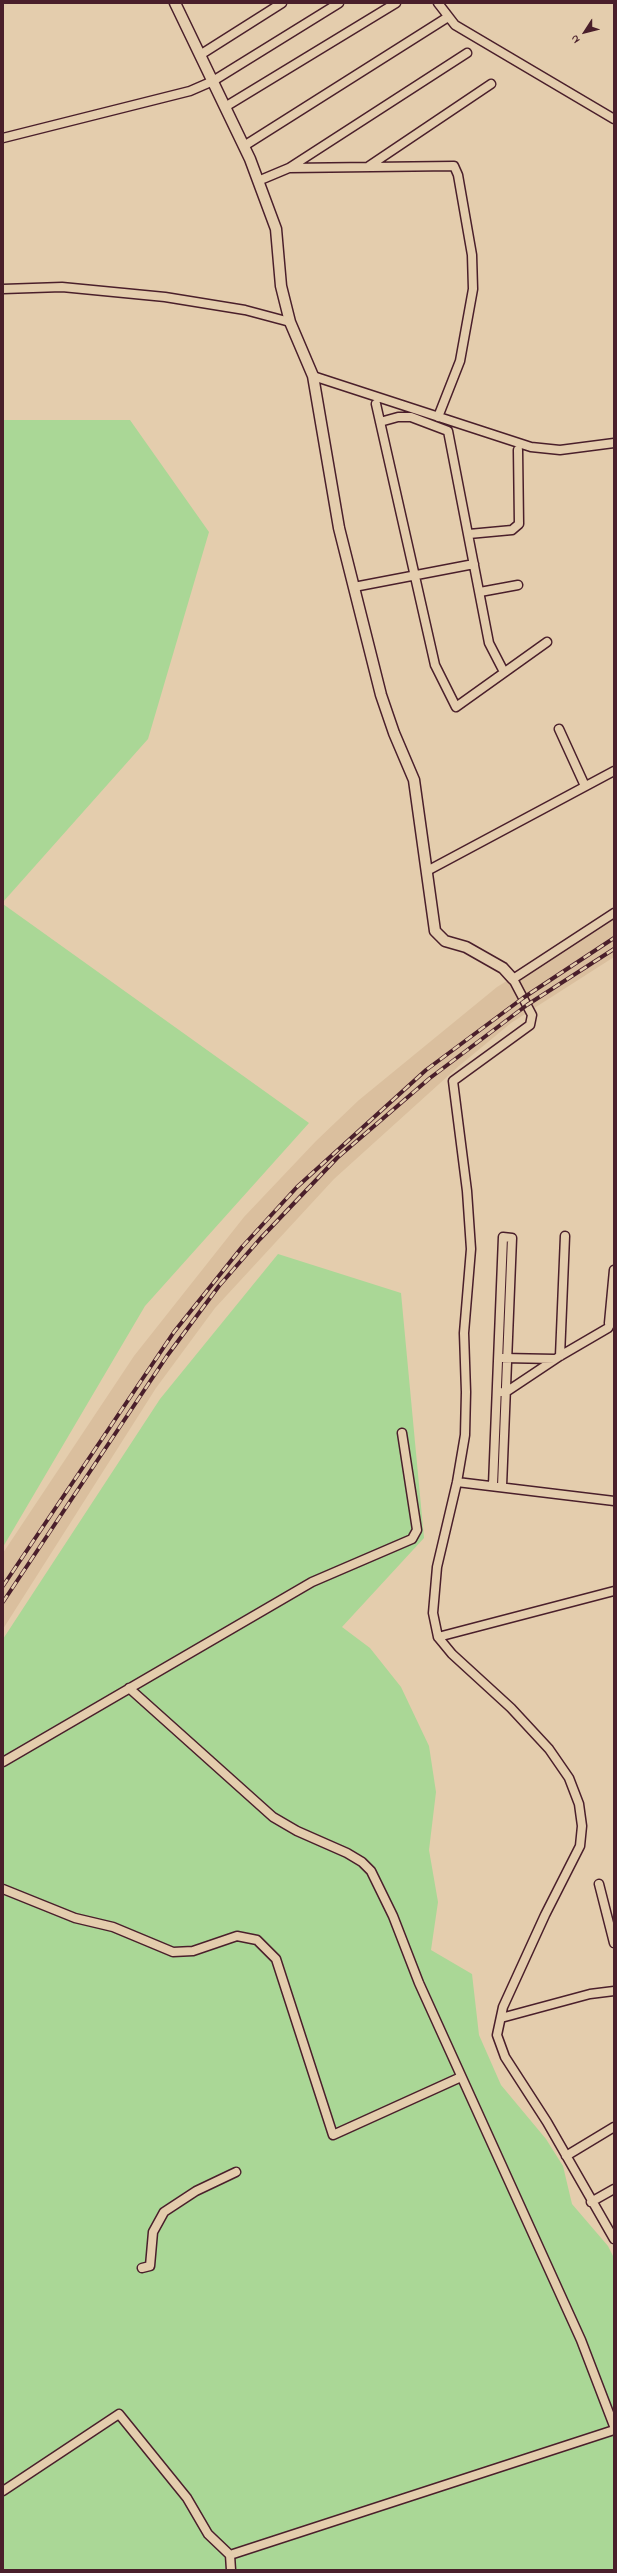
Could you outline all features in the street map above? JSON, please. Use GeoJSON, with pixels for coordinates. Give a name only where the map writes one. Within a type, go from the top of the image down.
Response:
{"type":"FeatureCollection","features":[{"type":"Feature","properties":{"kind":"street"},"geometry":{"type":"LineString","coordinates":[[175,3],[244,146],[276,228],[281,286],[290,322],[313,376],[340,528],[380,695],[414,780],[435,931],[445,941],[466,947],[504,968],[513,979],[532,1015],[530,1025],[453,1081],[468,1191],[471,1249],[464,1333],[464,1435],[458,1482],[437,1567],[433,1613],[438,1637],[452,1654],[511,1708],[549,1749],[569,1778],[579,1804],[582,1826],[580,1846],[545,1916],[503,2007],[497,2035],[505,2057],[566,2156],[591,2202],[614,2239]]}},
{"type":"Feature","properties":{"kind":"street"},"geometry":{"type":"LineString","coordinates":[[200,55],[282,3]]}},
{"type":"Feature","properties":{"kind":"street"},"geometry":{"type":"LineString","coordinates":[[3,138],[190,91],[213,81],[339,3]]}},
{"type":"Feature","properties":{"kind":"street"},"geometry":{"type":"LineString","coordinates":[[225,107],[396,3]]}},
{"type":"Feature","properties":{"kind":"street"},"geometry":{"type":"LineString","coordinates":[[438,3],[455,25],[614,119]]}},
{"type":"Feature","properties":{"kind":"street"},"geometry":{"type":"LineString","coordinates":[[244,146],[448,17]]}},
{"type":"Feature","properties":{"kind":"street"},"geometry":{"type":"LineString","coordinates":[[258,181],[289,168],[467,53]]}},
{"type":"Feature","properties":{"kind":"street"},"geometry":{"type":"LineString","coordinates":[[368,166],[491,84]]}},
{"type":"Feature","properties":{"kind":"street"},"geometry":{"type":"LineString","coordinates":[[289,168],[454,166],[458,175],[472,255],[473,289],[460,361],[438,417]]}},
{"type":"Feature","properties":{"kind":"street"},"geometry":{"type":"LineString","coordinates":[[3,289],[62,288],[165,297],[245,310],[290,322]]}},
{"type":"Feature","properties":{"kind":"street"},"geometry":{"type":"LineString","coordinates":[[313,376],[531,447],[560,450],[614,442]]}},
{"type":"Feature","properties":{"kind":"street"},"geometry":{"type":"LineString","coordinates":[[376,404],[435,665],[456,707],[547,642]]}},
{"type":"Feature","properties":{"kind":"street"},"geometry":{"type":"LineString","coordinates":[[380,422],[405,417],[448,431],[489,643],[504,672]]}},
{"type":"Feature","properties":{"kind":"street"},"geometry":{"type":"LineString","coordinates":[[469,534],[512,530],[519,524],[518,450]]}},
{"type":"Feature","properties":{"kind":"street"},"geometry":{"type":"LineString","coordinates":[[354,587],[474,564]]}},
{"type":"Feature","properties":{"kind":"street"},"geometry":{"type":"LineString","coordinates":[[480,592],[518,585]]}},
{"type":"Feature","properties":{"kind":"street"},"geometry":{"type":"LineString","coordinates":[[559,729],[586,786]]}},
{"type":"Feature","properties":{"kind":"street"},"geometry":{"type":"LineString","coordinates":[[427,871],[614,771]]}},
{"type":"Feature","properties":{"kind":"street"},"geometry":{"type":"LineString","coordinates":[[513,979],[614,913]]}},
{"type":"Feature","properties":{"kind":"street"},"geometry":{"type":"LineString","coordinates":[[557,1358],[565,1236]]}},
{"type":"Feature","properties":{"kind":"street"},"geometry":{"type":"LineString","coordinates":[[493,1485],[502,1238],[512,1238],[502,1486]]}},
{"type":"Feature","properties":{"kind":"street"},"geometry":{"type":"LineString","coordinates":[[608,1328],[614,1270]]}},
{"type":"Feature","properties":{"kind":"street"},"geometry":{"type":"LineString","coordinates":[[500,1291],[510,1292]]}},
{"type":"Feature","properties":{"kind":"street"},"geometry":{"type":"LineString","coordinates":[[496,1391],[506,1392],[557,1358],[608,1328],[614,1317]]}},
{"type":"Feature","properties":{"kind":"street"},"geometry":{"type":"LineString","coordinates":[[498,1358],[557,1358]]}},
{"type":"Feature","properties":{"kind":"street"},"geometry":{"type":"LineString","coordinates":[[3,1762],[312,1582],[412,1538],[417,1530],[402,1433]]}},
{"type":"Feature","properties":{"kind":"street"},"geometry":{"type":"LineString","coordinates":[[458,1482],[613,1499]]}},
{"type":"Feature","properties":{"kind":"street"},"geometry":{"type":"LineString","coordinates":[[438,1637],[614,1591]]}},
{"type":"Feature","properties":{"kind":"street"},"geometry":{"type":"LineString","coordinates":[[129,1688],[274,1817],[297,1831],[347,1853],[362,1862],[371,1871],[379,1884],[419,1983],[580,2340],[614,2426]]}},
{"type":"Feature","properties":{"kind":"street"},"geometry":{"type":"LineString","coordinates":[[599,1884],[614,1944]]}},
{"type":"Feature","properties":{"kind":"street"},"geometry":{"type":"LineString","coordinates":[[3,1889],[75,1918],[113,1927],[173,1952],[193,1951],[237,1936],[257,1940],[276,1959],[333,2135],[461,2077]]}},
{"type":"Feature","properties":{"kind":"street"},"geometry":{"type":"LineString","coordinates":[[501,2018],[590,1994],[614,1991]]}},
{"type":"Feature","properties":{"kind":"street"},"geometry":{"type":"LineString","coordinates":[[566,2156],[614,2127]]}},
{"type":"Feature","properties":{"kind":"street"},"geometry":{"type":"LineString","coordinates":[[142,2268],[150,2266],[153,2232],[164,2212],[196,2191],[236,2172]]}},
{"type":"Feature","properties":{"kind":"street"},"geometry":{"type":"LineString","coordinates":[[591,2202],[614,2189]]}},
{"type":"Feature","properties":{"kind":"street"},"geometry":{"type":"LineString","coordinates":[[3,2491],[119,2414],[187,2498],[208,2534],[230,2555],[231,2570]]}},
{"type":"Feature","properties":{"kind":"street"},"geometry":{"type":"LineString","coordinates":[[230,2555],[614,2430]]}},
{"type":"Feature","properties":{"kind":"shaded area"},"geometry":{"type":"Polygon","coordinates":[[[614,915],[614,957],[511,1023],[459,1066],[334,1179],[215,1308],[156,1388],[3,1629],[3,1553],[134,1356],[244,1217],[316,1141],[359,1100],[497,987],[614,915]]]}},
{"type":"Feature","properties":{"kind":"green space"},"geometry":{"type":"Polygon","coordinates":[[[3,420],[130,420],[209,532],[148,739],[3,902],[3,420]]]}},
{"type":"Feature","properties":{"kind":"green space"},"geometry":{"type":"Polygon","coordinates":[[[3,904],[309,1123],[145,1306],[3,1547],[3,904]]]}},
{"type":"Feature","properties":{"kind":"green space"},"geometry":{"type":"Polygon","coordinates":[[[278,1254],[401,1293],[424,1538],[342,1627],[370,1648],[401,1687],[429,1746],[436,1792],[429,1850],[438,1902],[431,1950],[472,1974],[479,2035],[501,2085],[546,2139],[563,2166],[572,2204],[608,2246],[614,2258],[614,2570],[3,2570],[3,1639],[160,1399],[278,1254]]]}},
{"type":"Feature","properties":{"kind":"railway"},"geometry":{"type":"LineString","coordinates":[[3,1586],[174,1332],[242,1247],[297,1187],[426,1070],[523,998],[614,938]]}},
{"type":"Feature","properties":{"kind":"railway"},"geometry":{"type":"LineString","coordinates":[[3,1602],[167,1356],[219,1286],[260,1239],[337,1158],[430,1078],[527,1005],[614,949]]}}]}
